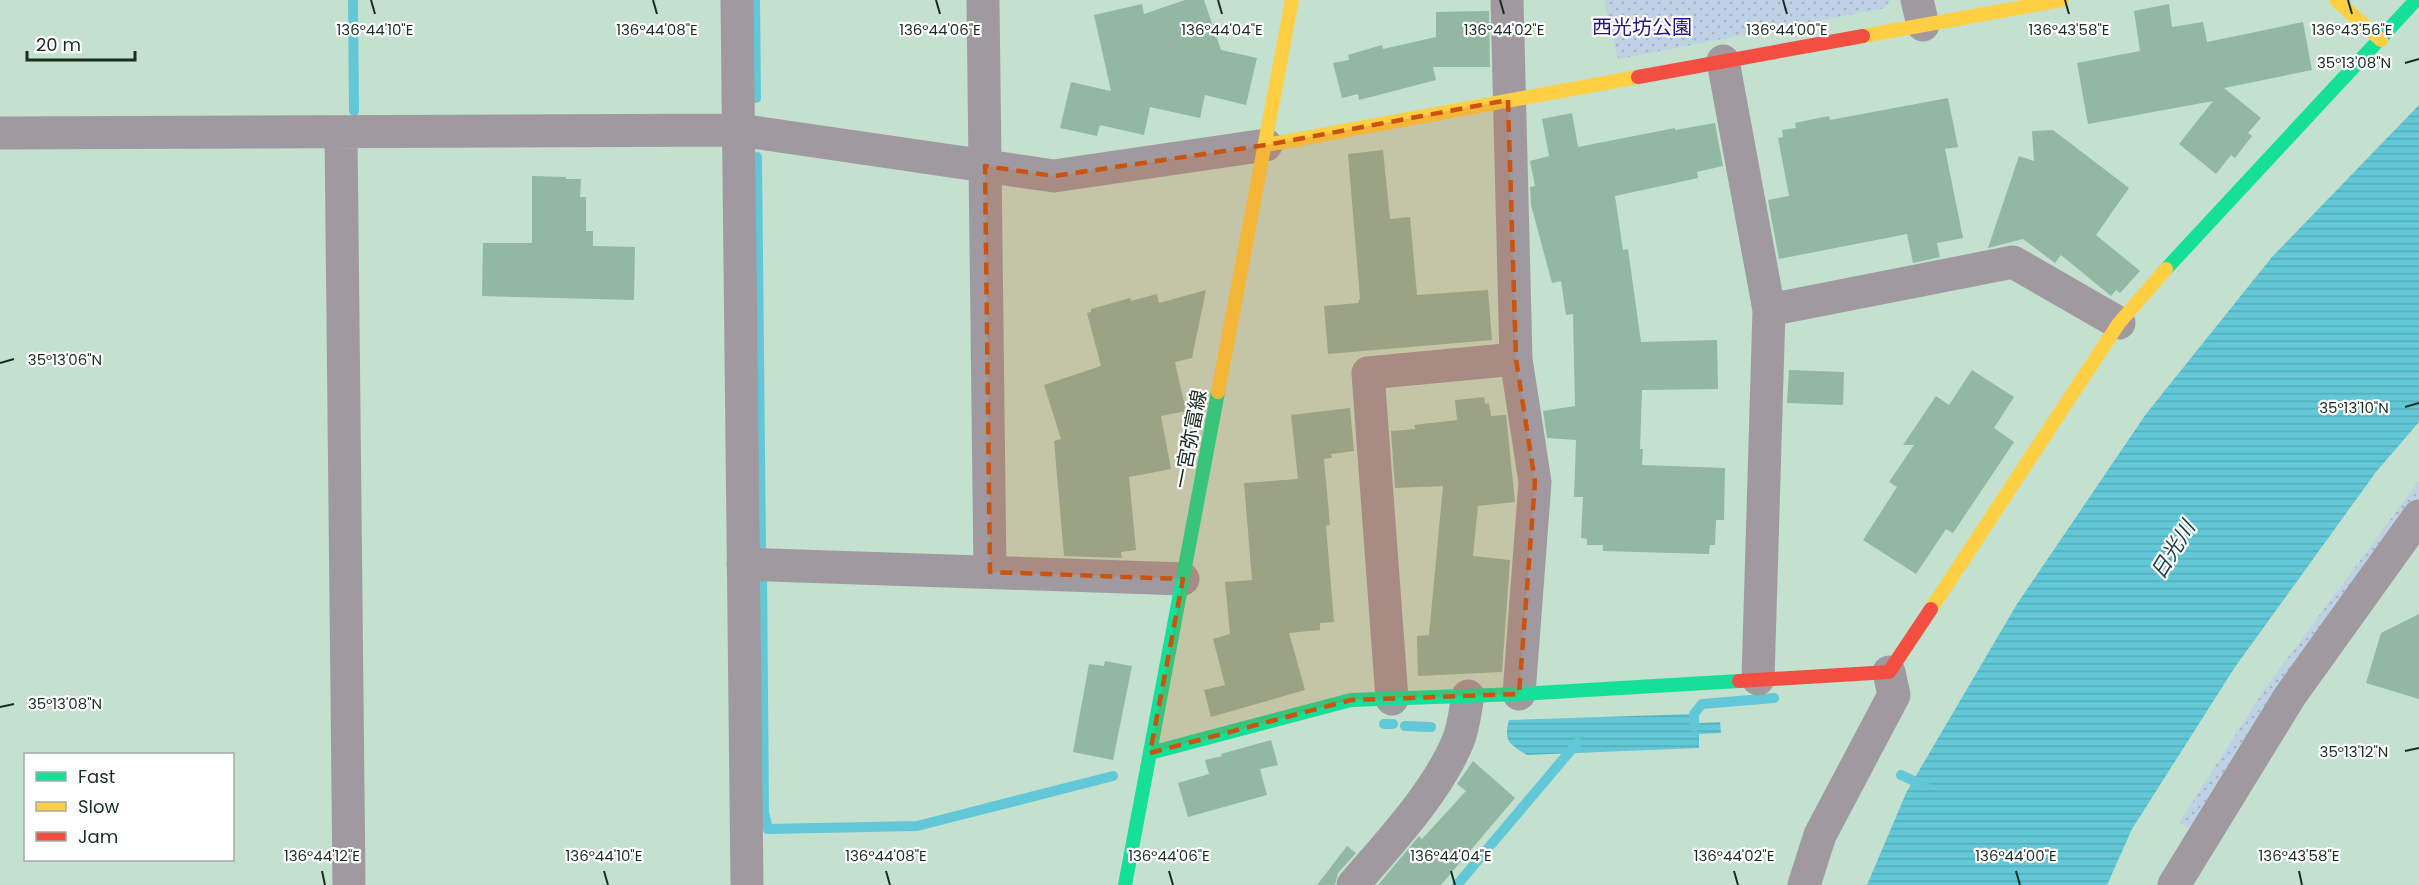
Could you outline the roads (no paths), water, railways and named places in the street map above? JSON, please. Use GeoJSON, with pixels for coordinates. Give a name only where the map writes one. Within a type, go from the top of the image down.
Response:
{"type":"FeatureCollection","features":[{"type":"Feature","properties":{"kind":"street"},"geometry":{"type":"LineString","coordinates":[[737,0],[747,885]]}},
{"type":"Feature","properties":{"kind":"street"},"geometry":{"type":"LineString","coordinates":[[983,0],[990,572]]}},
{"type":"Feature","properties":{"kind":"street","name":"一宮弥富線"},"geometry":{"type":"LineString","coordinates":[[1125,885],[1292,0]]}},
{"type":"Feature","properties":{"kind":"street"},"geometry":{"type":"LineString","coordinates":[[1506,0],[1516,359],[1535,482],[1519,694]]}},
{"type":"Feature","properties":{"kind":"street"},"geometry":{"type":"LineString","coordinates":[[0,133],[739,130],[1054,176],[1266,145],[1723,61],[1920,12],[2062,0]]}},
{"type":"Feature","properties":{"kind":"street"},"geometry":{"type":"LineString","coordinates":[[2336,0],[2381,40]]}},
{"type":"Feature","properties":{"kind":"street"},"geometry":{"type":"LineString","coordinates":[[1804,885],[1820,836],[1894,695],[1889,672],[2119,323],[2188,244],[2416,0]]}},
{"type":"Feature","properties":{"kind":"street"},"geometry":{"type":"LineString","coordinates":[[1723,61],[1769,310],[1758,679]]}},
{"type":"Feature","properties":{"kind":"street"},"geometry":{"type":"LineString","coordinates":[[340,132],[349,885]]}},
{"type":"Feature","properties":{"kind":"street"},"geometry":{"type":"LineString","coordinates":[[1769,310],[2013,262],[2119,323]]}},
{"type":"Feature","properties":{"kind":"street"},"geometry":{"type":"LineString","coordinates":[[1392,699],[1368,372],[1516,359]]}},
{"type":"Feature","properties":{"kind":"street"},"geometry":{"type":"LineString","coordinates":[[2174,885],[2290,696],[2419,516]]}},
{"type":"Feature","properties":{"kind":"street"},"geometry":{"type":"LineString","coordinates":[[743,564],[1183,579]]}},
{"type":"Feature","properties":{"kind":"street"},"geometry":{"type":"LineString","coordinates":[[1150,753],[1351,700],[1519,694],[1889,672]]}},
{"type":"Feature","properties":{"kind":"street"},"geometry":{"type":"LineString","coordinates":[[1353,885],[1398,833],[1433,785],[1459,740],[1468,696]]}},
{"type":"Feature","properties":{"kind":"water","name":"日光川"},"geometry":{"type":"Polygon","coordinates":[[[2419,105],[2419,422],[2376,472],[2235,667],[2132,829],[2107,885],[1867,885],[1907,791],[2017,604],[2146,414],[2272,257],[2419,105]]]}},
{"type":"Feature","properties":{"kind":"water"},"geometry":{"type":"Polygon","coordinates":[[[1698,714],[1699,723],[1720,722],[1721,733],[1699,734],[1699,748],[1527,755],[1509,742],[1507,733],[1509,720],[1698,714]]]}},
{"type":"Feature","properties":{"kind":"waterway"},"geometry":{"type":"LineString","coordinates":[[353,0],[354,111]]}},
{"type":"Feature","properties":{"kind":"waterway"},"geometry":{"type":"LineString","coordinates":[[755,0],[756,98]]}},
{"type":"Feature","properties":{"kind":"waterway"},"geometry":{"type":"LineString","coordinates":[[757,157],[761,550]]}},
{"type":"Feature","properties":{"kind":"waterway"},"geometry":{"type":"LineString","coordinates":[[762,576],[764,812],[768,829],[917,826],[1113,776]]}},
{"type":"Feature","properties":{"kind":"waterway"},"geometry":{"type":"LineString","coordinates":[[1694,727],[1694,714],[1702,704],[1774,698]]}},
{"type":"Feature","properties":{"kind":"waterway"},"geometry":{"type":"LineString","coordinates":[[1384,724],[1393,724]]}},
{"type":"Feature","properties":{"kind":"waterway"},"geometry":{"type":"LineString","coordinates":[[1405,726],[1431,727]]}},
{"type":"Feature","properties":{"kind":"waterway"},"geometry":{"type":"LineString","coordinates":[[1457,885],[1577,743]]}},
{"type":"Feature","properties":{"kind":"waterway"},"geometry":{"type":"LineString","coordinates":[[1901,775],[1925,786]]}},
{"type":"Feature","properties":{"kind":"park label","name":"西光坊公園"},"geometry":{"type":"Point","coordinates":[1642,27]}}]}
